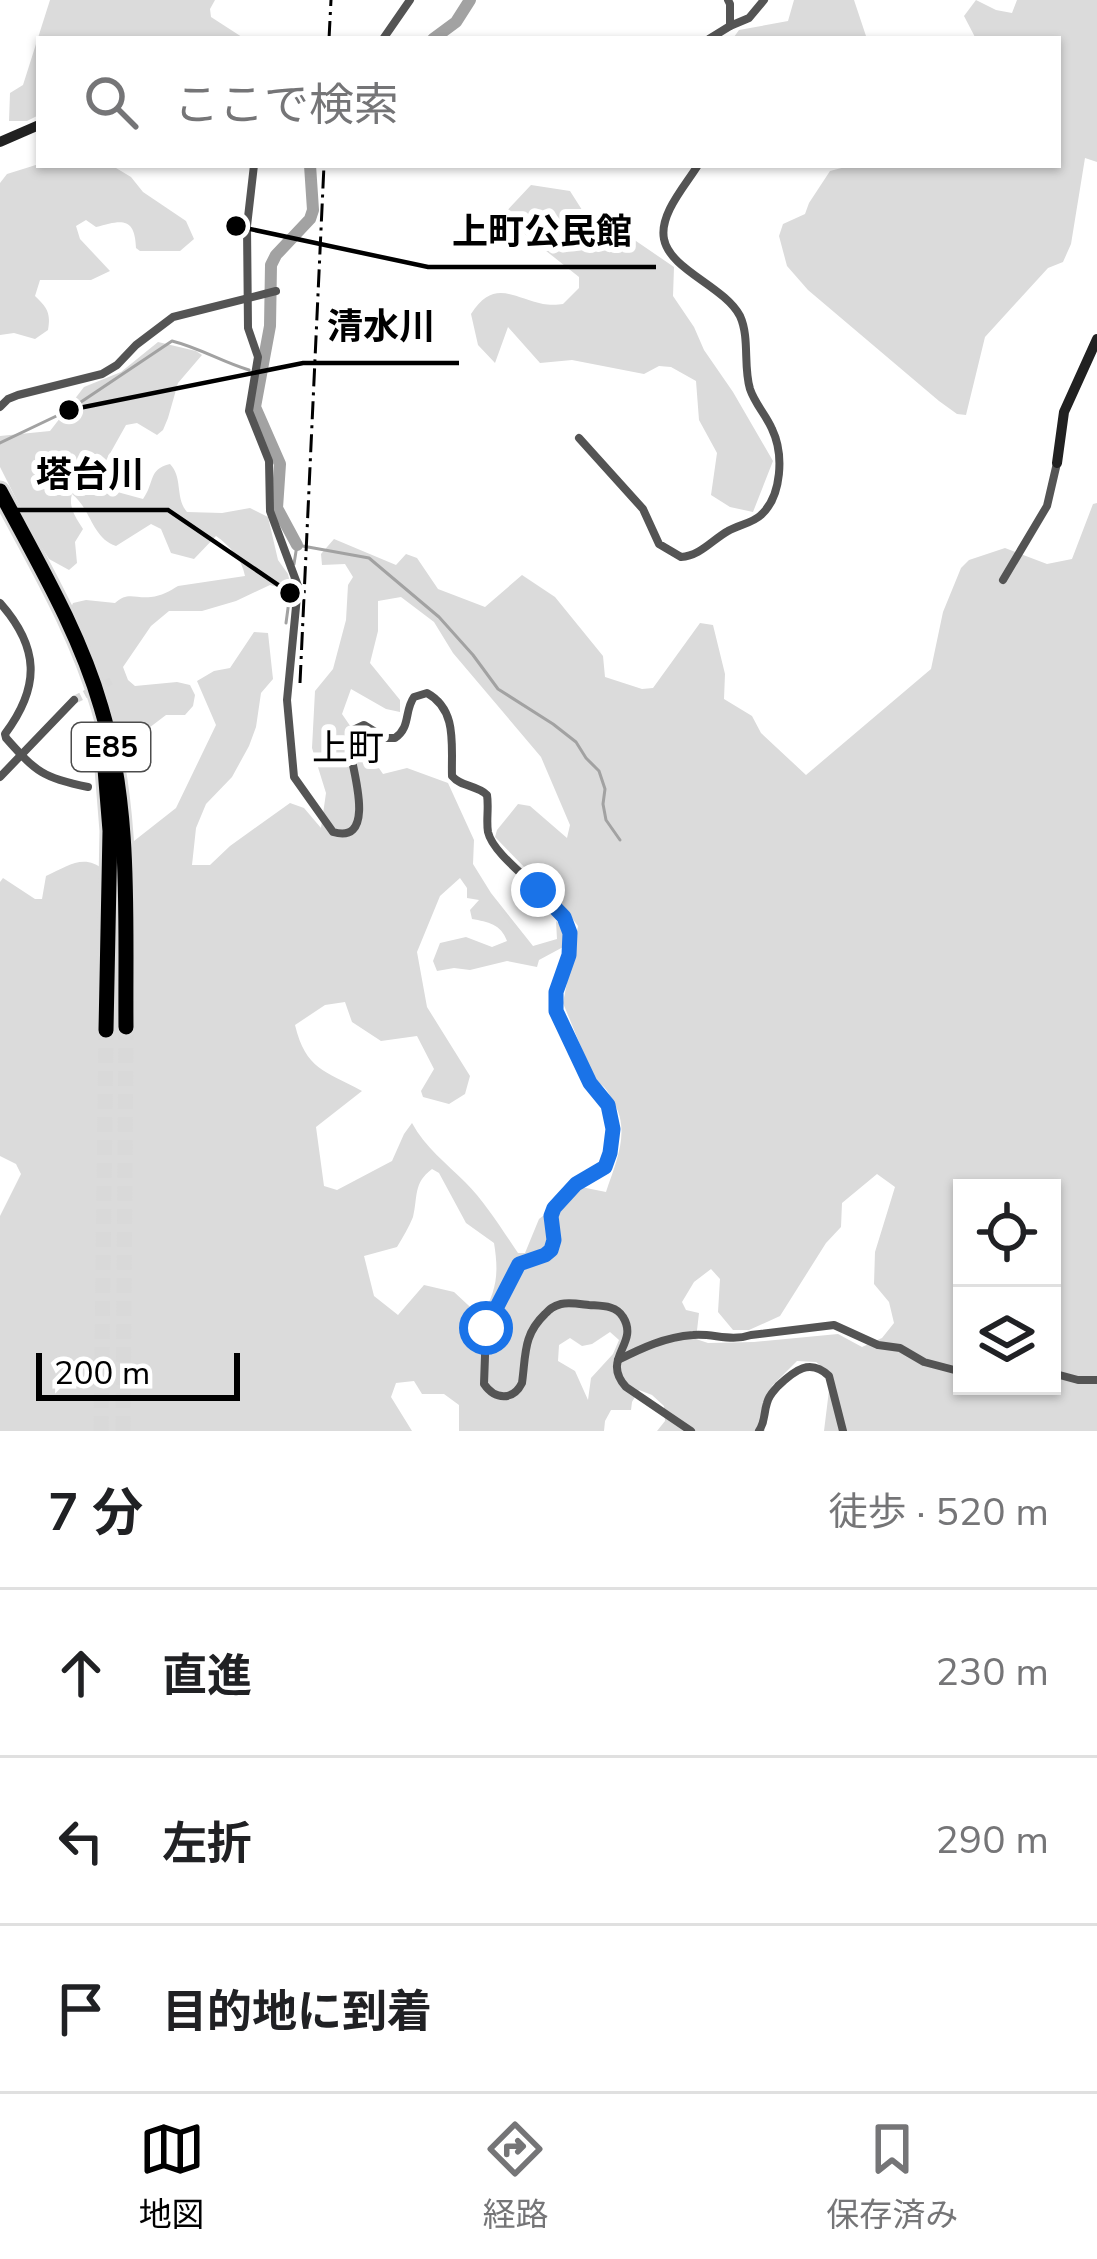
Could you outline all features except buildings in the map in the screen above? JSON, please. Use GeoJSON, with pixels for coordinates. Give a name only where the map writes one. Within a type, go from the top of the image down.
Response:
{"type":"FeatureCollection","features":[{"type":"Feature","properties":{"kind":"highway","name":"E85"},"geometry":{"type":"LineString","coordinates":[[0,491],[71,630],[110,741],[122,826],[126,1028]]}},
{"type":"Feature","properties":{"kind":"highway","name":"E85"},"geometry":{"type":"LineString","coordinates":[[0,510],[71,652],[101,743],[110,831],[106,1030]]}},
{"type":"Feature","properties":{"kind":"street"},"geometry":{"type":"LineString","coordinates":[[385,36],[410,0]]}},
{"type":"Feature","properties":{"kind":"street"},"geometry":{"type":"LineString","coordinates":[[728,0],[730,26]]}},
{"type":"Feature","properties":{"kind":"street"},"geometry":{"type":"LineString","coordinates":[[714,36],[749,18],[764,0]]}},
{"type":"Feature","properties":{"kind":"street"},"geometry":{"type":"LineString","coordinates":[[0,142],[36,126]]}},
{"type":"Feature","properties":{"kind":"street"},"geometry":{"type":"LineString","coordinates":[[254,168],[247,226],[248,331],[258,357],[249,411],[267,454],[270,511],[298,586],[287,700],[295,781],[333,832],[348,832],[361,810],[350,731],[364,725],[395,737],[406,727],[414,697],[427,693],[441,702],[451,725],[452,776],[487,795],[490,839],[567,922],[571,944],[556,1007],[611,1117],[608,1163],[576,1184],[556,1205],[551,1216],[551,1250],[519,1264],[487,1326],[484,1384],[500,1396],[519,1390],[529,1331],[549,1310],[563,1304],[605,1306],[620,1313],[625,1322],[627,1336],[617,1360],[617,1376],[691,1431]]}},
{"type":"Feature","properties":{"kind":"street"},"geometry":{"type":"LineString","coordinates":[[579,438],[643,509],[658,544],[681,557],[694,555],[722,534],[757,519],[773,499],[779,453],[771,426],[750,388],[739,314],[706,280],[676,260],[664,238],[667,216],[696,168]]}},
{"type":"Feature","properties":{"kind":"street"},"geometry":{"type":"LineString","coordinates":[[0,407],[18,395],[102,374],[173,316],[272,292]]}},
{"type":"Feature","properties":{"kind":"street"},"geometry":{"type":"LineString","coordinates":[[1003,580],[1047,506],[1064,412],[1097,339]]}},
{"type":"Feature","properties":{"kind":"street"},"geometry":{"type":"LineString","coordinates":[[0,602],[18,623],[31,663],[26,702],[5,734],[36,770],[88,788]]}},
{"type":"Feature","properties":{"kind":"street"},"geometry":{"type":"LineString","coordinates":[[0,777],[74,700]]}},
{"type":"Feature","properties":{"kind":"street"},"geometry":{"type":"LineString","coordinates":[[617,1360],[662,1340],[739,1338],[834,1325],[953,1370]]}},
{"type":"Feature","properties":{"kind":"street"},"geometry":{"type":"LineString","coordinates":[[759,1431],[773,1391],[795,1371],[811,1366],[829,1376],[843,1431]]}},
{"type":"Feature","properties":{"kind":"street"},"geometry":{"type":"LineString","coordinates":[[1061,1375],[1097,1380]]}},
{"type":"Feature","properties":{"kind":"shaded area"},"geometry":{"type":"Polygon","coordinates":[[[50,0],[215,0],[211,17],[240,36],[39,36],[50,0]]]}},
{"type":"Feature","properties":{"kind":"shaded area"},"geometry":{"type":"Polygon","coordinates":[[[794,0],[854,0],[866,36],[735,36],[739,30],[788,21],[794,0]]]}},
{"type":"Feature","properties":{"kind":"shaded area"},"geometry":{"type":"Polygon","coordinates":[[[976,0],[1012,13],[1017,0],[1097,0],[1097,162],[1085,158],[1071,244],[1063,262],[1048,268],[985,337],[966,415],[939,401],[808,290],[787,266],[779,236],[783,224],[805,214],[830,171],[842,168],[1061,168],[1061,36],[974,36],[964,16],[976,0]]]}},
{"type":"Feature","properties":{"kind":"shaded area"},"geometry":{"type":"Polygon","coordinates":[[[36,44],[36,116],[9,121],[10,93],[23,85],[36,44]]]}},
{"type":"Feature","properties":{"kind":"shaded area"},"geometry":{"type":"Polygon","coordinates":[[[36,165],[116,168],[186,221],[194,239],[180,251],[140,251],[129,225],[96,227],[86,220],[76,226],[80,239],[110,271],[91,280],[40,280],[35,296],[47,311],[48,330],[35,339],[0,335],[0,183],[7,174],[36,165]]]}},
{"type":"Feature","properties":{"kind":"shaded area"},"geometry":{"type":"Polygon","coordinates":[[[531,185],[570,191],[598,235],[617,228],[674,267],[673,296],[773,461],[753,512],[730,507],[711,495],[717,453],[699,420],[696,381],[671,367],[659,366],[644,374],[572,360],[540,363],[508,327],[495,363],[478,345],[471,314],[488,296],[504,293],[558,305],[579,288],[579,277],[502,216],[531,185]]]}},
{"type":"Feature","properties":{"kind":"shaded area"},"geometry":{"type":"Polygon","coordinates":[[[158,342],[202,355],[178,383],[163,430],[157,435],[137,423],[126,425],[103,466],[102,483],[110,490],[143,499],[155,473],[170,464],[187,512],[250,508],[268,517],[293,596],[270,585],[202,611],[169,611],[151,626],[123,667],[128,680],[135,686],[190,685],[193,706],[185,715],[166,715],[120,750],[110,705],[73,603],[155,596],[178,586],[245,576],[243,570],[216,536],[194,559],[171,553],[161,529],[151,524],[116,546],[102,537],[72,494],[72,508],[83,529],[75,542],[77,563],[69,570],[49,559],[0,467],[0,436],[50,431],[84,387],[121,372],[158,342]]]}},
{"type":"Feature","properties":{"kind":"shaded area"},"geometry":{"type":"Polygon","coordinates":[[[1097,503],[1097,1431],[824,1431],[831,1374],[816,1362],[797,1361],[772,1386],[761,1423],[765,1431],[657,1431],[665,1421],[664,1406],[639,1390],[631,1410],[611,1410],[604,1431],[459,1431],[459,1405],[444,1394],[422,1394],[414,1381],[396,1383],[391,1397],[412,1431],[0,1431],[0,1216],[21,1174],[16,1164],[0,1156],[0,882],[3,878],[42,899],[46,876],[62,868],[90,862],[104,870],[98,1031],[130,1029],[134,841],[176,808],[216,725],[197,681],[230,668],[254,632],[268,633],[273,679],[261,693],[249,746],[232,777],[206,804],[196,828],[192,865],[210,865],[290,803],[304,808],[321,828],[326,793],[312,748],[315,691],[333,669],[353,577],[345,564],[322,565],[321,554],[334,539],[396,565],[406,554],[417,558],[438,589],[485,607],[522,575],[555,597],[603,656],[605,677],[642,689],[653,688],[700,623],[713,625],[725,674],[724,699],[752,716],[761,733],[806,775],[931,669],[943,612],[969,560],[1005,548],[1047,564],[1072,559],[1097,503]],[[401,597],[378,601],[378,631],[370,663],[400,700],[400,712],[351,689],[342,714],[383,774],[407,768],[448,783],[474,840],[473,864],[491,893],[533,946],[557,939],[556,921],[566,930],[565,946],[539,960],[537,967],[507,961],[470,970],[437,971],[433,961],[440,943],[466,937],[492,947],[507,941],[498,927],[472,919],[470,910],[479,900],[467,898],[460,878],[440,896],[417,952],[427,1007],[470,1076],[465,1094],[449,1104],[423,1097],[421,1091],[434,1069],[417,1036],[381,1041],[352,1022],[345,1002],[325,1005],[295,1025],[311,1060],[362,1091],[316,1127],[324,1186],[337,1190],[392,1161],[412,1123],[479,1198],[518,1253],[525,1253],[539,1219],[581,1187],[606,1192],[621,1137],[619,1114],[606,1090],[595,1081],[563,1003],[578,926],[551,890],[495,837],[518,804],[530,806],[567,838],[570,825],[541,757],[453,653],[434,622],[401,597]],[[432,1169],[419,1185],[413,1217],[397,1247],[364,1256],[374,1296],[398,1315],[424,1285],[454,1292],[481,1317],[495,1282],[494,1243],[466,1223],[439,1173],[432,1169]],[[877,1174],[842,1203],[841,1227],[780,1316],[749,1330],[733,1330],[718,1312],[720,1279],[711,1269],[694,1282],[682,1302],[686,1310],[699,1313],[696,1339],[754,1342],[838,1334],[862,1347],[882,1338],[894,1323],[889,1302],[874,1284],[875,1252],[895,1187],[877,1174]],[[610,1332],[582,1346],[570,1338],[559,1345],[558,1361],[575,1371],[588,1400],[591,1378],[619,1340],[610,1332]]]}},
{"type":"Feature","properties":{"kind":"waterway"},"geometry":{"type":"LineString","coordinates":[[437,36],[456,22],[470,0]]}},
{"type":"Feature","properties":{"kind":"waterway"},"geometry":{"type":"LineString","coordinates":[[297,545],[277,508],[280,464],[255,407],[270,326],[271,265],[310,219],[310,168]]}},
{"type":"Feature","properties":{"kind":"waterway"},"geometry":{"type":"LineString","coordinates":[[0,443],[69,410],[172,341],[249,370]]}},
{"type":"Feature","properties":{"kind":"waterway"},"geometry":{"type":"LineString","coordinates":[[294,564],[297,545],[369,558],[439,617],[498,689],[576,742],[599,771],[606,820],[620,840]]}},
{"type":"Feature","properties":{"kind":"waterway"},"geometry":{"type":"LineString","coordinates":[[286,623],[292,579]]}},
{"type":"Feature","properties":{"kind":"tunnel"},"geometry":{"type":"LineString","coordinates":[[74,700],[111,681]]}},
{"type":"Feature","properties":{"kind":"tunnel"},"geometry":{"type":"LineString","coordinates":[[123,1431],[126,1027]]}},
{"type":"Feature","properties":{"kind":"tunnel"},"geometry":{"type":"LineString","coordinates":[[101,1431],[106,1030]]}},
{"type":"Feature","properties":{"kind":"railway"},"geometry":{"type":"LineString","coordinates":[[329,36],[331,0]]}},
{"type":"Feature","properties":{"kind":"railway"},"geometry":{"type":"LineString","coordinates":[[300,683],[324,168]]}},
{"type":"Feature","properties":{"kind":"place","name":"上町公民館"},"geometry":{"type":"Point","coordinates":[236,226]}},
{"type":"Feature","properties":{"kind":"place","name":"清水川"},"geometry":{"type":"Point","coordinates":[69,410]}},
{"type":"Feature","properties":{"kind":"place","name":"塔台川"},"geometry":{"type":"Point","coordinates":[290,593]}},
{"type":"Feature","properties":{"kind":"district","name":"上町"},"geometry":{"type":"Point","coordinates":[348,748]}},
{"type":"Feature","properties":{"kind":"route"},"geometry":{"type":"LineString","coordinates":[[486,1328],[519,1264],[551,1250],[551,1216],[556,1205],[576,1184],[602,1170],[610,1153],[613,1124],[608,1105],[590,1083],[556,1007],[570,950],[569,928],[538,890]]}}]}
